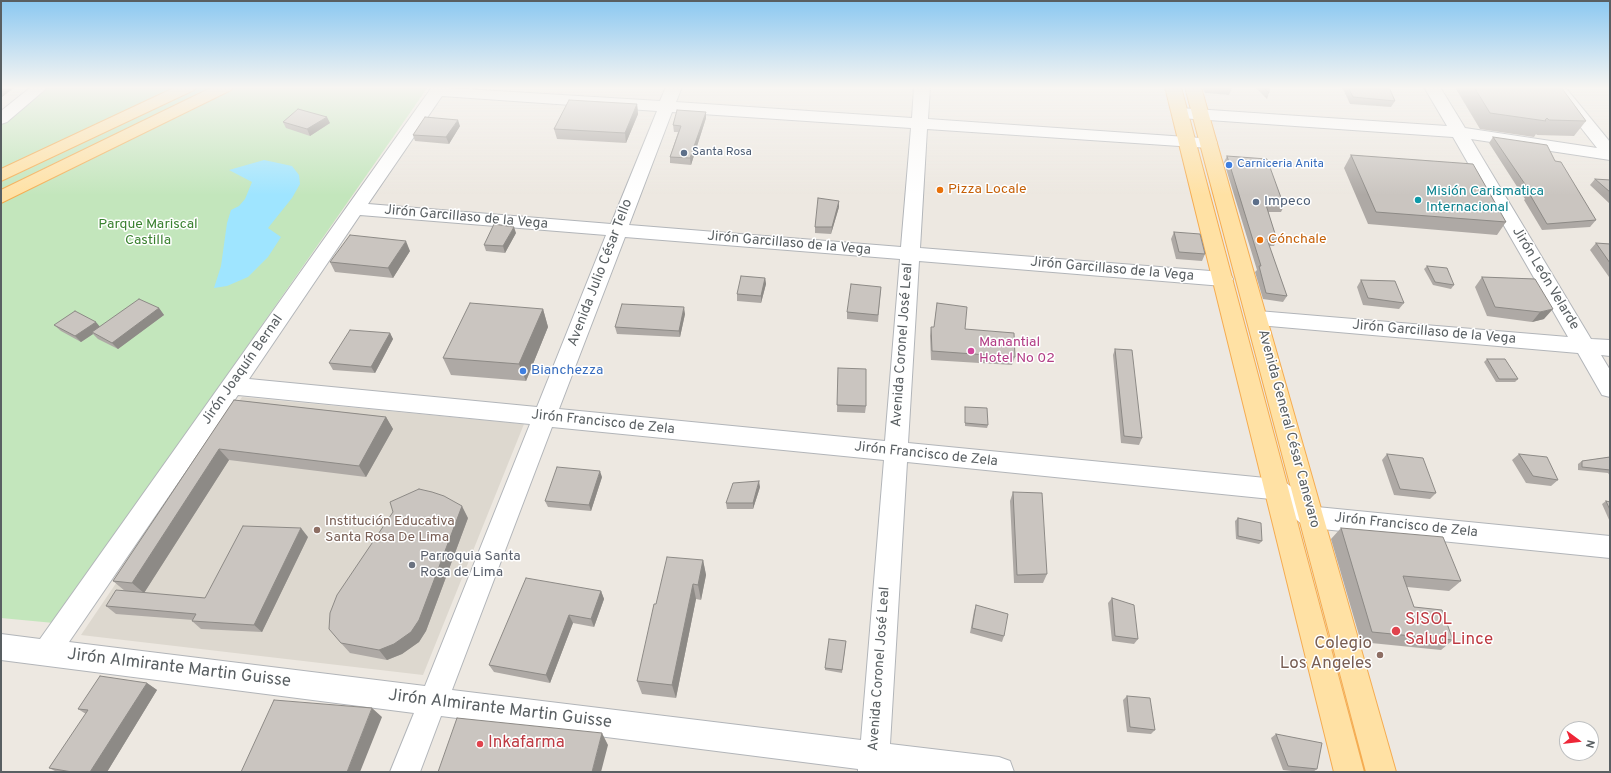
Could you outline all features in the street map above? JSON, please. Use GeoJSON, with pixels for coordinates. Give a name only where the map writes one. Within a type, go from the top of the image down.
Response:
{"type":"FeatureCollection","features":[{"type":"Feature","properties":{"kind":"main road"},"geometry":{"type":"LineString","coordinates":[[1,176],[112,123]]}},
{"type":"Feature","properties":{"kind":"main road"},"geometry":{"type":"LineString","coordinates":[[1,196],[149,123]]}},
{"type":"Feature","properties":{"kind":"main road","name":"Avenida General César Canevaro"},"geometry":{"type":"LineString","coordinates":[[1193,123],[1198,143],[1258,318],[1381,772]]}},
{"type":"Feature","properties":{"kind":"main road","name":"Avenida General César Canevaro"},"geometry":{"type":"LineString","coordinates":[[1198,143],[1223,279],[1349,772]]}},
{"type":"Feature","properties":{"kind":"street","name":"Jirón Joaquín Bernal"},"geometry":{"type":"LineString","coordinates":[[46,653],[414,123]]}},
{"type":"Feature","properties":{"kind":"street","name":"Avenida Julio César Tello"},"geometry":{"type":"LineString","coordinates":[[405,772],[660,123]]}},
{"type":"Feature","properties":{"kind":"street"},"geometry":{"type":"LineString","coordinates":[[910,123],[1198,143]]}},
{"type":"Feature","properties":{"kind":"street"},"geometry":{"type":"LineString","coordinates":[[1332,123],[1458,132],[1610,154]]}},
{"type":"Feature","properties":{"kind":"street","name":"Jirón León Velarde"},"geometry":{"type":"LineString","coordinates":[[1453,123],[1610,389]]}},
{"type":"Feature","properties":{"kind":"street"},"geometry":{"type":"LineString","coordinates":[[1586,123],[1610,154]]}},
{"type":"Feature","properties":{"kind":"street","name":"Avenida Coronel José Leal"},"geometry":{"type":"LineString","coordinates":[[874,764],[919,124]]}},
{"type":"Feature","properties":{"kind":"street","name":"Jirón Garcillaso de la Vega"},"geometry":{"type":"LineString","coordinates":[[355,208],[1223,279]]}},
{"type":"Feature","properties":{"kind":"street","name":"Jirón Garcillaso de la Vega"},"geometry":{"type":"LineString","coordinates":[[1258,318],[1610,348]]}},
{"type":"Feature","properties":{"kind":"street","name":"Jirón Francisco de Zela"},"geometry":{"type":"LineString","coordinates":[[232,386],[1276,490]]}},
{"type":"Feature","properties":{"kind":"street"},"geometry":{"type":"LineString","coordinates":[[1276,490],[1312,517]]}},
{"type":"Feature","properties":{"kind":"street","name":"Jirón Francisco de Zela"},"geometry":{"type":"LineString","coordinates":[[1312,517],[1610,547]]}},
{"type":"Feature","properties":{"kind":"street","name":"Jirón Almirante Martin Guisse"},"geometry":{"type":"LineString","coordinates":[[1,647],[433,701],[874,764],[999,772]]}},
{"type":"Feature","properties":{"kind":"shaded area","name":"Institución Educativa Santa Rosa De Lima"},"geometry":{"type":"Polygon","coordinates":[[[242,397],[524,424],[423,675],[81,635],[242,397]]]}},
{"type":"Feature","properties":{"kind":"green space","name":"Parque Mariscal Castilla"},"geometry":{"type":"Polygon","coordinates":[[[1,123],[403,123],[54,623],[1,618],[1,123]]]}},
{"type":"Feature","properties":{"kind":"water"},"geometry":{"type":"Polygon","coordinates":[[[264,160],[292,166],[299,175],[300,184],[292,198],[268,228],[281,237],[268,257],[248,277],[227,286],[214,288],[221,266],[227,223],[231,210],[239,206],[245,199],[252,182],[229,170],[264,160]]]}},
{"type":"Feature","properties":{"kind":"building"},"geometry":{"type":"Polygon","coordinates":[[[287,123],[317,123],[307,129],[287,123]]]}},
{"type":"Feature","properties":{"kind":"building"},"geometry":{"type":"Polygon","coordinates":[[[421,123],[456,123],[446,137],[413,135],[421,123]]]}},
{"type":"Feature","properties":{"kind":"building"},"geometry":{"type":"Polygon","coordinates":[[[557,123],[629,123],[625,133],[554,129],[557,123]]]}},
{"type":"Feature","properties":{"kind":"building"},"geometry":{"type":"Polygon","coordinates":[[[674,123],[702,123],[690,158],[670,157],[681,126],[673,125],[674,123]]]}},
{"type":"Feature","properties":{"kind":"building"},"geometry":{"type":"Polygon","coordinates":[[[1493,137],[1547,145],[1555,161],[1561,162],[1596,220],[1547,224],[1529,193],[1531,193],[1493,137]]]}},
{"type":"Feature","properties":{"kind":"building","name":"Misión Carismatica Internacional"},"geometry":{"type":"Polygon","coordinates":[[[1351,155],[1473,164],[1506,222],[1376,212],[1351,155]]]}},
{"type":"Feature","properties":{"kind":"building"},"geometry":{"type":"Polygon","coordinates":[[[1227,156],[1267,159],[1284,206],[1266,205],[1277,240],[1267,239],[1287,296],[1266,293],[1259,266],[1261,266],[1227,156]]]}},
{"type":"Feature","properties":{"kind":"building"},"geometry":{"type":"Polygon","coordinates":[[[1595,179],[1610,180],[1610,192],[1595,179]]]}},
{"type":"Feature","properties":{"kind":"building"},"geometry":{"type":"Polygon","coordinates":[[[818,198],[839,201],[832,227],[815,227],[818,198]]]}},
{"type":"Feature","properties":{"kind":"building"},"geometry":{"type":"Polygon","coordinates":[[[494,224],[514,227],[503,246],[484,245],[494,224]]]}},
{"type":"Feature","properties":{"kind":"building"},"geometry":{"type":"Polygon","coordinates":[[[1174,232],[1200,234],[1205,254],[1179,252],[1174,232]]]}},
{"type":"Feature","properties":{"kind":"building"},"geometry":{"type":"Polygon","coordinates":[[[350,235],[406,241],[388,268],[330,262],[350,235]]]}},
{"type":"Feature","properties":{"kind":"building"},"geometry":{"type":"Polygon","coordinates":[[[1596,243],[1610,244],[1610,263],[1596,243]]]}},
{"type":"Feature","properties":{"kind":"building"},"geometry":{"type":"Polygon","coordinates":[[[1427,266],[1447,268],[1454,285],[1435,282],[1427,266]]]}},
{"type":"Feature","properties":{"kind":"building"},"geometry":{"type":"Polygon","coordinates":[[[741,276],[765,278],[761,296],[737,294],[741,276]]]}},
{"type":"Feature","properties":{"kind":"building"},"geometry":{"type":"Polygon","coordinates":[[[1482,277],[1535,279],[1553,309],[1540,312],[1495,307],[1482,277]]]}},
{"type":"Feature","properties":{"kind":"building"},"geometry":{"type":"Polygon","coordinates":[[[1361,280],[1395,281],[1404,303],[1368,298],[1361,280]]]}},
{"type":"Feature","properties":{"kind":"building"},"geometry":{"type":"Polygon","coordinates":[[[851,284],[881,287],[878,315],[847,312],[851,284]]]}},
{"type":"Feature","properties":{"kind":"building"},"geometry":{"type":"Polygon","coordinates":[[[139,299],[159,308],[112,343],[92,332],[139,299]]]}},
{"type":"Feature","properties":{"kind":"building"},"geometry":{"type":"Polygon","coordinates":[[[470,303],[543,309],[519,364],[443,358],[470,303]]]}},
{"type":"Feature","properties":{"kind":"building"},"geometry":{"type":"Polygon","coordinates":[[[937,303],[967,307],[965,329],[1014,333],[1015,357],[932,351],[931,327],[934,327],[937,303]]]}},
{"type":"Feature","properties":{"kind":"building"},"geometry":{"type":"Polygon","coordinates":[[[622,304],[684,307],[679,331],[615,327],[622,304]]]}},
{"type":"Feature","properties":{"kind":"building"},"geometry":{"type":"Polygon","coordinates":[[[75,311],[96,322],[75,336],[54,325],[75,311]]]}},
{"type":"Feature","properties":{"kind":"building"},"geometry":{"type":"Polygon","coordinates":[[[350,330],[390,333],[371,367],[329,363],[350,330]]]}},
{"type":"Feature","properties":{"kind":"building"},"geometry":{"type":"Polygon","coordinates":[[[1115,349],[1132,350],[1142,438],[1124,436],[1115,349]]]}},
{"type":"Feature","properties":{"kind":"building"},"geometry":{"type":"Polygon","coordinates":[[[1487,359],[1505,359],[1518,379],[1499,379],[1487,359]]]}},
{"type":"Feature","properties":{"kind":"building"},"geometry":{"type":"Polygon","coordinates":[[[838,368],[866,369],[866,406],[837,405],[838,368]]]}},
{"type":"Feature","properties":{"kind":"building"},"geometry":{"type":"Polygon","coordinates":[[[234,400],[386,417],[359,466],[219,449],[132,583],[113,581],[234,400]]]}},
{"type":"Feature","properties":{"kind":"building"},"geometry":{"type":"Polygon","coordinates":[[[965,407],[987,408],[988,425],[965,423],[965,407]]]}},
{"type":"Feature","properties":{"kind":"building"},"geometry":{"type":"Polygon","coordinates":[[[1387,454],[1423,458],[1436,493],[1400,489],[1387,454]]]}},
{"type":"Feature","properties":{"kind":"building"},"geometry":{"type":"Polygon","coordinates":[[[1519,454],[1547,457],[1558,480],[1533,476],[1519,454]]]}},
{"type":"Feature","properties":{"kind":"building"},"geometry":{"type":"Polygon","coordinates":[[[1610,457],[1610,470],[1582,467],[1582,461],[1610,457]]]}},
{"type":"Feature","properties":{"kind":"building"},"geometry":{"type":"Polygon","coordinates":[[[557,467],[600,471],[589,505],[545,501],[557,467]]]}},
{"type":"Feature","properties":{"kind":"building"},"geometry":{"type":"Polygon","coordinates":[[[759,481],[753,503],[726,503],[733,483],[759,481]]]}},
{"type":"Feature","properties":{"kind":"building","name":"Parroquia Santa Rosa de Lima"},"geometry":{"type":"Polygon","coordinates":[[[419,489],[444,496],[462,506],[419,620],[411,632],[394,644],[379,650],[341,643],[329,629],[330,613],[337,595],[393,512],[390,502],[419,489]]]}},
{"type":"Feature","properties":{"kind":"building"},"geometry":{"type":"Polygon","coordinates":[[[1013,492],[1042,493],[1047,574],[1017,575],[1013,492]]]}},
{"type":"Feature","properties":{"kind":"building"},"geometry":{"type":"Polygon","coordinates":[[[1606,501],[1610,502],[1610,510],[1606,501]]]}},
{"type":"Feature","properties":{"kind":"building"},"geometry":{"type":"Polygon","coordinates":[[[1238,518],[1261,523],[1262,541],[1238,536],[1238,518]]]}},
{"type":"Feature","properties":{"kind":"building"},"geometry":{"type":"Polygon","coordinates":[[[243,526],[301,528],[254,625],[192,621],[196,614],[106,606],[116,590],[205,598],[243,526]]]}},
{"type":"Feature","properties":{"kind":"building"},"geometry":{"type":"Polygon","coordinates":[[[1341,528],[1443,537],[1461,581],[1403,576],[1414,607],[1442,610],[1453,640],[1372,632],[1341,528]]]}},
{"type":"Feature","properties":{"kind":"building"},"geometry":{"type":"Polygon","coordinates":[[[667,557],[703,560],[698,585],[693,584],[672,685],[637,681],[654,604],[656,604],[667,557]]]}},
{"type":"Feature","properties":{"kind":"building"},"geometry":{"type":"Polygon","coordinates":[[[526,578],[601,591],[591,619],[569,615],[546,675],[489,665],[526,578]]]}},
{"type":"Feature","properties":{"kind":"building"},"geometry":{"type":"Polygon","coordinates":[[[1112,598],[1134,605],[1138,639],[1115,636],[1112,598]]]}},
{"type":"Feature","properties":{"kind":"building"},"geometry":{"type":"Polygon","coordinates":[[[976,605],[1008,614],[1004,636],[972,628],[976,605]]]}},
{"type":"Feature","properties":{"kind":"building"},"geometry":{"type":"Polygon","coordinates":[[[829,639],[846,641],[842,670],[825,668],[829,639]]]}},
{"type":"Feature","properties":{"kind":"building"},"geometry":{"type":"Polygon","coordinates":[[[100,676],[147,683],[90,772],[72,772],[49,768],[88,710],[78,709],[100,676]]]}},
{"type":"Feature","properties":{"kind":"building"},"geometry":{"type":"Polygon","coordinates":[[[1127,696],[1150,698],[1155,730],[1130,727],[1127,696]]]}},
{"type":"Feature","properties":{"kind":"building"},"geometry":{"type":"Polygon","coordinates":[[[274,700],[372,708],[347,772],[241,772],[274,700]]]}},
{"type":"Feature","properties":{"kind":"building"},"geometry":{"type":"Polygon","coordinates":[[[457,718],[602,733],[592,772],[438,772],[457,718]]]}},
{"type":"Feature","properties":{"kind":"building"},"geometry":{"type":"Polygon","coordinates":[[[1276,734],[1322,743],[1317,769],[1288,766],[1276,734]]]}},
{"type":"Feature","properties":{"kind":"place","name":"Santa Rosa"},"geometry":{"type":"Point","coordinates":[684,153]}},
{"type":"Feature","properties":{"kind":"place","name":"Carniceria Anita"},"geometry":{"type":"Point","coordinates":[1229,165]}},
{"type":"Feature","properties":{"kind":"place","name":"Pizza Locale"},"geometry":{"type":"Point","coordinates":[940,190]}},
{"type":"Feature","properties":{"kind":"place","name":"Misión Carismatica Internacional"},"geometry":{"type":"Point","coordinates":[1418,200]}},
{"type":"Feature","properties":{"kind":"place","name":"Impeco"},"geometry":{"type":"Point","coordinates":[1256,202]}},
{"type":"Feature","properties":{"kind":"place","name":"Cónchale"},"geometry":{"type":"Point","coordinates":[1260,240]}},
{"type":"Feature","properties":{"kind":"place","name":"Manantial Hotel No 02"},"geometry":{"type":"Point","coordinates":[971,351]}},
{"type":"Feature","properties":{"kind":"place","name":"Bianchezza"},"geometry":{"type":"Point","coordinates":[523,371]}},
{"type":"Feature","properties":{"kind":"place","name":"Institución Educativa Santa Rosa De Lima"},"geometry":{"type":"Point","coordinates":[317,530]}},
{"type":"Feature","properties":{"kind":"place","name":"Parroquia Santa Rosa de Lima"},"geometry":{"type":"Point","coordinates":[412,565]}},
{"type":"Feature","properties":{"kind":"place","name":"SISOL Salud Lince"},"geometry":{"type":"Point","coordinates":[1396,631]}},
{"type":"Feature","properties":{"kind":"place","name":"Colegio Los Angeles"},"geometry":{"type":"Point","coordinates":[1380,655]}},
{"type":"Feature","properties":{"kind":"place","name":"Inkafarma"},"geometry":{"type":"Point","coordinates":[480,744]}}]}
